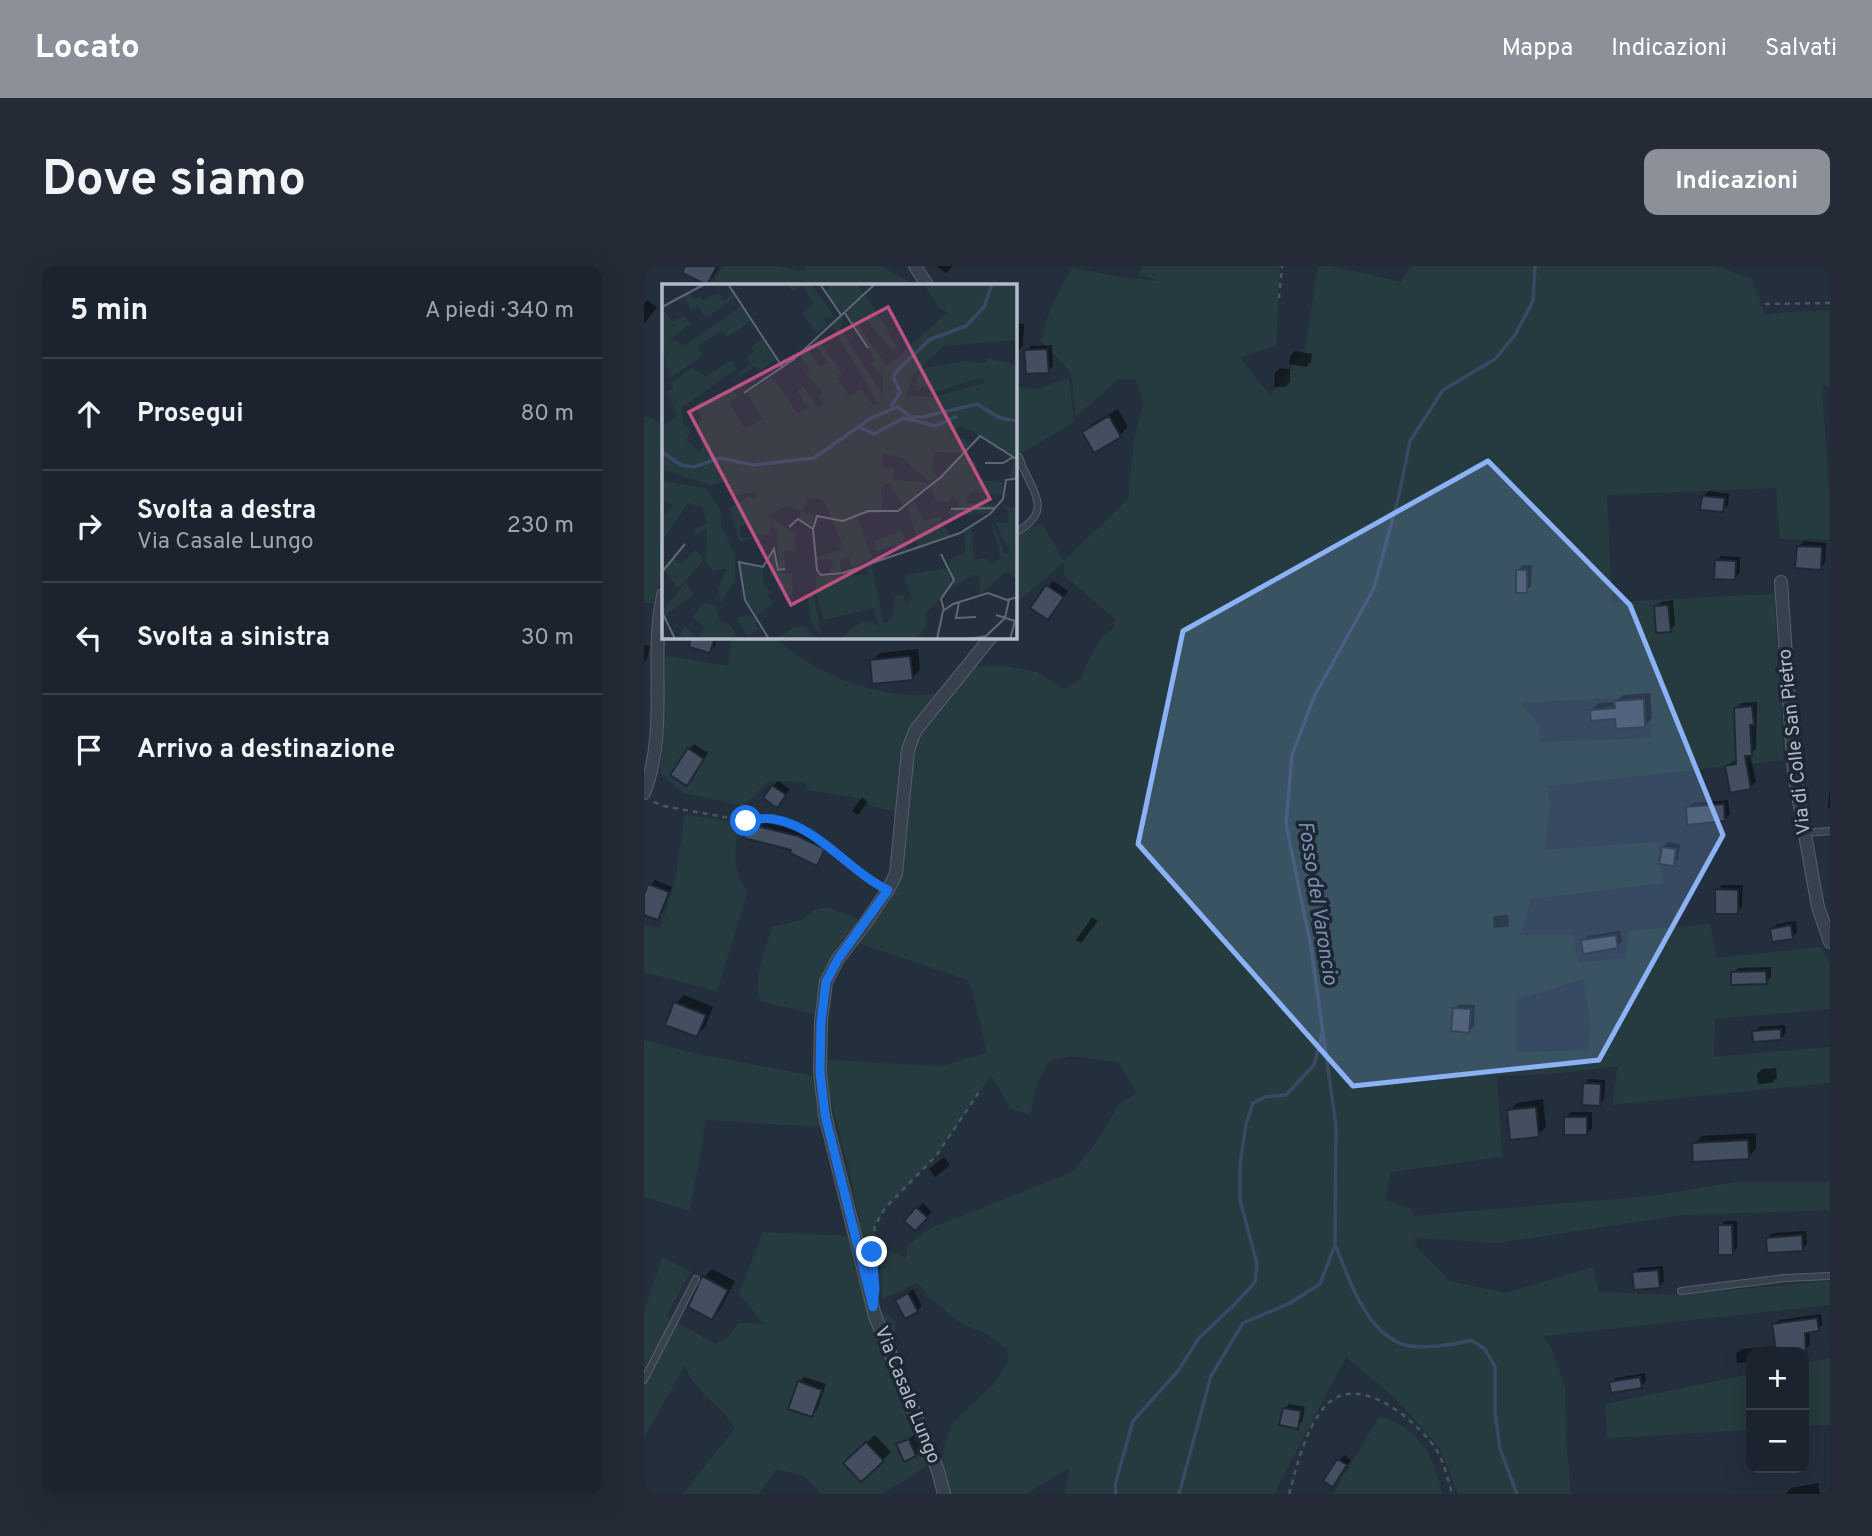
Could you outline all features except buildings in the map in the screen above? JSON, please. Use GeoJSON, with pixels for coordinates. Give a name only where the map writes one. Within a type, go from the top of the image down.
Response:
{"type":"FeatureCollection","features":[{"type":"Feature","properties":{"kind":"street"},"geometry":{"type":"LineString","coordinates":[[915,266],[926,284]]}},
{"type":"Feature","properties":{"kind":"street","name":"Via di Colle San Pietro"},"geometry":{"type":"LineString","coordinates":[[1781,582],[1794,773],[1818,907],[1830,942]]}},
{"type":"Feature","properties":{"kind":"street"},"geometry":{"type":"LineString","coordinates":[[648,797],[657,738],[662,610]]}},
{"type":"Feature","properties":{"kind":"street","name":"Via Casale Lungo"},"geometry":{"type":"LineString","coordinates":[[944,1494],[938,1471],[875,1316],[825,1115],[820,1072],[821,1022],[826,982],[838,959],[888,890],[896,874],[908,750],[915,731],[989,639]]}},
{"type":"Feature","properties":{"kind":"lane"},"geometry":{"type":"LineString","coordinates":[[1017,532],[1028,526],[1037,516],[1040,505],[1019,457]]}},
{"type":"Feature","properties":{"kind":"lane"},"geometry":{"type":"LineString","coordinates":[[1804,833],[1830,831]]}},
{"type":"Feature","properties":{"kind":"lane"},"geometry":{"type":"LineString","coordinates":[[1681,1291],[1785,1278],[1830,1276]]}},
{"type":"Feature","properties":{"kind":"lane"},"geometry":{"type":"LineString","coordinates":[[644,1380],[696,1279]]}},
{"type":"Feature","properties":{"kind":"path"},"geometry":{"type":"LineString","coordinates":[[1279,298],[1283,266]]}},
{"type":"Feature","properties":{"kind":"path"},"geometry":{"type":"LineString","coordinates":[[1765,304],[1830,303]]}},
{"type":"Feature","properties":{"kind":"path"},"geometry":{"type":"LineString","coordinates":[[648,797],[664,806],[746,821],[769,818],[787,822],[810,835],[871,882],[888,890]]}},
{"type":"Feature","properties":{"kind":"path"},"geometry":{"type":"LineString","coordinates":[[872,1252],[875,1226],[886,1208],[936,1156],[981,1089]]}},
{"type":"Feature","properties":{"kind":"path"},"geometry":{"type":"LineString","coordinates":[[1289,1494],[1306,1439],[1322,1409],[1346,1393],[1369,1396],[1399,1410],[1436,1450],[1452,1494]]}},
{"type":"Feature","properties":{"kind":"highlighted area"},"geometry":{"type":"Polygon","coordinates":[[[1488,461],[1630,605],[1723,835],[1599,1060],[1353,1086],[1138,844],[1183,631],[1488,461]]]}},
{"type":"Feature","properties":{"kind":"green space"},"geometry":{"type":"Polygon","coordinates":[[[722,266],[774,266],[804,271],[806,266],[881,266],[912,284],[713,284],[722,266]]]}},
{"type":"Feature","properties":{"kind":"green space"},"geometry":{"type":"Polygon","coordinates":[[[1142,266],[1280,266],[1276,345],[1240,358],[1270,395],[1305,350],[1318,266],[1331,266],[1401,282],[1410,266],[1716,266],[1752,279],[1765,315],[1830,310],[1830,387],[1822,385],[1830,540],[1780,539],[1776,488],[1607,495],[1612,602],[1774,594],[1784,760],[1547,786],[1550,805],[1545,850],[1657,842],[1664,883],[1531,899],[1520,935],[1573,935],[1578,963],[1625,958],[1629,931],[1710,924],[1717,958],[1821,947],[1830,964],[1830,1009],[1715,1019],[1714,1057],[1830,1047],[1830,1083],[1612,1105],[1618,1066],[1552,1074],[1497,1076],[1502,1157],[1391,1172],[1385,1200],[1412,1209],[1413,1216],[1651,1196],[1737,1182],[1830,1182],[1830,1210],[1683,1215],[1498,1243],[1415,1238],[1416,1246],[1450,1281],[1506,1293],[1593,1267],[1599,1292],[1675,1295],[1830,1281],[1830,1305],[1543,1336],[1551,1348],[1565,1387],[1571,1494],[1458,1494],[1440,1448],[1396,1399],[1346,1357],[1276,1494],[1065,1494],[1070,1467],[1026,1494],[944,1494],[938,1471],[951,1425],[994,1384],[1008,1362],[1007,1349],[988,1335],[959,1322],[928,1296],[918,1283],[882,1299],[881,1247],[906,1258],[908,1245],[931,1228],[1072,1172],[1093,1147],[1119,1105],[1136,1093],[1119,1062],[1071,1056],[1049,1061],[1037,1084],[1030,1115],[1011,1109],[991,1075],[936,1156],[885,1208],[875,1226],[872,1252],[874,1272],[868,1275],[850,1172],[829,1095],[825,1060],[941,1066],[987,1053],[974,996],[967,980],[856,942],[885,908],[900,880],[903,855],[901,813],[867,805],[859,798],[807,790],[806,782],[769,781],[744,806],[683,793],[660,773],[664,736],[661,655],[728,666],[731,639],[779,639],[779,642],[814,666],[832,675],[865,687],[903,695],[937,693],[950,687],[968,666],[1007,666],[1037,672],[1065,689],[1081,679],[1103,636],[1115,627],[1115,619],[1064,575],[1064,562],[1017,602],[1017,537],[1041,522],[1064,561],[1128,499],[1134,439],[1144,402],[1135,379],[1118,379],[1076,417],[1071,373],[1041,340],[1050,309],[1072,267],[1119,277],[1160,281],[1138,277],[1142,266]],[[1650,696],[1521,703],[1539,726],[1541,742],[1651,738],[1650,696]],[[1583,979],[1516,1000],[1516,1052],[1588,1050],[1590,1021],[1583,979]]]}},
{"type":"Feature","properties":{"kind":"green space"},"geometry":{"type":"Polygon","coordinates":[[[1069,378],[1074,422],[1017,456],[1017,387],[1037,389],[1069,378]]]}},
{"type":"Feature","properties":{"kind":"green space"},"geometry":{"type":"Polygon","coordinates":[[[644,417],[662,425],[662,578],[653,603],[644,603],[644,417]]]}},
{"type":"Feature","properties":{"kind":"green space"},"geometry":{"type":"Polygon","coordinates":[[[685,814],[731,822],[738,829],[735,854],[737,870],[748,891],[717,991],[644,972],[644,925],[660,928],[675,881],[685,814]]]}},
{"type":"Feature","properties":{"kind":"green space"},"geometry":{"type":"Polygon","coordinates":[[[828,907],[859,920],[838,945],[820,986],[814,1014],[760,1001],[759,973],[772,927],[804,919],[814,910],[828,907]]]}},
{"type":"Feature","properties":{"kind":"green space"},"geometry":{"type":"Polygon","coordinates":[[[644,1040],[693,1053],[814,1076],[821,1127],[706,1120],[690,1211],[644,1197],[644,1040]]]}},
{"type":"Feature","properties":{"kind":"green space"},"geometry":{"type":"Polygon","coordinates":[[[763,1232],[848,1236],[865,1303],[895,1321],[894,1336],[883,1358],[927,1466],[882,1494],[822,1494],[804,1476],[776,1469],[759,1494],[683,1494],[735,1428],[694,1383],[685,1365],[644,1438],[644,1313],[662,1257],[691,1272],[666,1316],[715,1344],[726,1339],[739,1323],[764,1324],[739,1294],[763,1232]]]}},
{"type":"Feature","properties":{"kind":"green space"},"geometry":{"type":"Polygon","coordinates":[[[1830,1358],[1830,1425],[1809,1426],[1809,1362],[1830,1358]]]}},
{"type":"Feature","properties":{"kind":"green space"},"geometry":{"type":"Polygon","coordinates":[[[1746,1375],[1746,1430],[1607,1438],[1605,1404],[1746,1375]]]}},
{"type":"Feature","properties":{"kind":"green space"},"geometry":{"type":"Polygon","coordinates":[[[1379,1417],[1393,1421],[1414,1435],[1435,1468],[1442,1494],[1333,1494],[1379,1417]]]}},
{"type":"Feature","properties":{"kind":"waterway","name":"Fosso del Varoncio"},"geometry":{"type":"LineString","coordinates":[[1179,1494],[1211,1376],[1243,1323],[1288,1304],[1320,1284],[1335,1245],[1336,1126],[1311,947],[1286,824],[1292,755],[1314,697],[1374,588],[1399,495],[1410,441],[1443,390],[1495,359],[1515,335],[1533,301],[1535,266]]}},
{"type":"Feature","properties":{"kind":"waterway","name":"Fosso del Varoncio"},"geometry":{"type":"LineString","coordinates":[[1116,1494],[1115,1485],[1133,1421],[1178,1371],[1199,1338],[1255,1282],[1257,1264],[1240,1200],[1240,1165],[1246,1124],[1253,1103],[1265,1097],[1286,1095],[1314,1065],[1322,1034]]}},
{"type":"Feature","properties":{"kind":"waterway","name":"Fosso del Varoncio"},"geometry":{"type":"LineString","coordinates":[[1336,1247],[1368,1316],[1389,1337],[1402,1344],[1420,1347],[1471,1340],[1485,1349],[1495,1367],[1495,1413],[1500,1449],[1517,1494]]}},
{"type":"Feature","properties":{"kind":"route"},"geometry":{"type":"LineString","coordinates":[[746,821],[769,818],[787,822],[810,835],[871,882],[888,890],[838,959],[826,982],[821,1022],[820,1072],[825,1115],[873,1307],[875,1289],[872,1252]]}}]}
